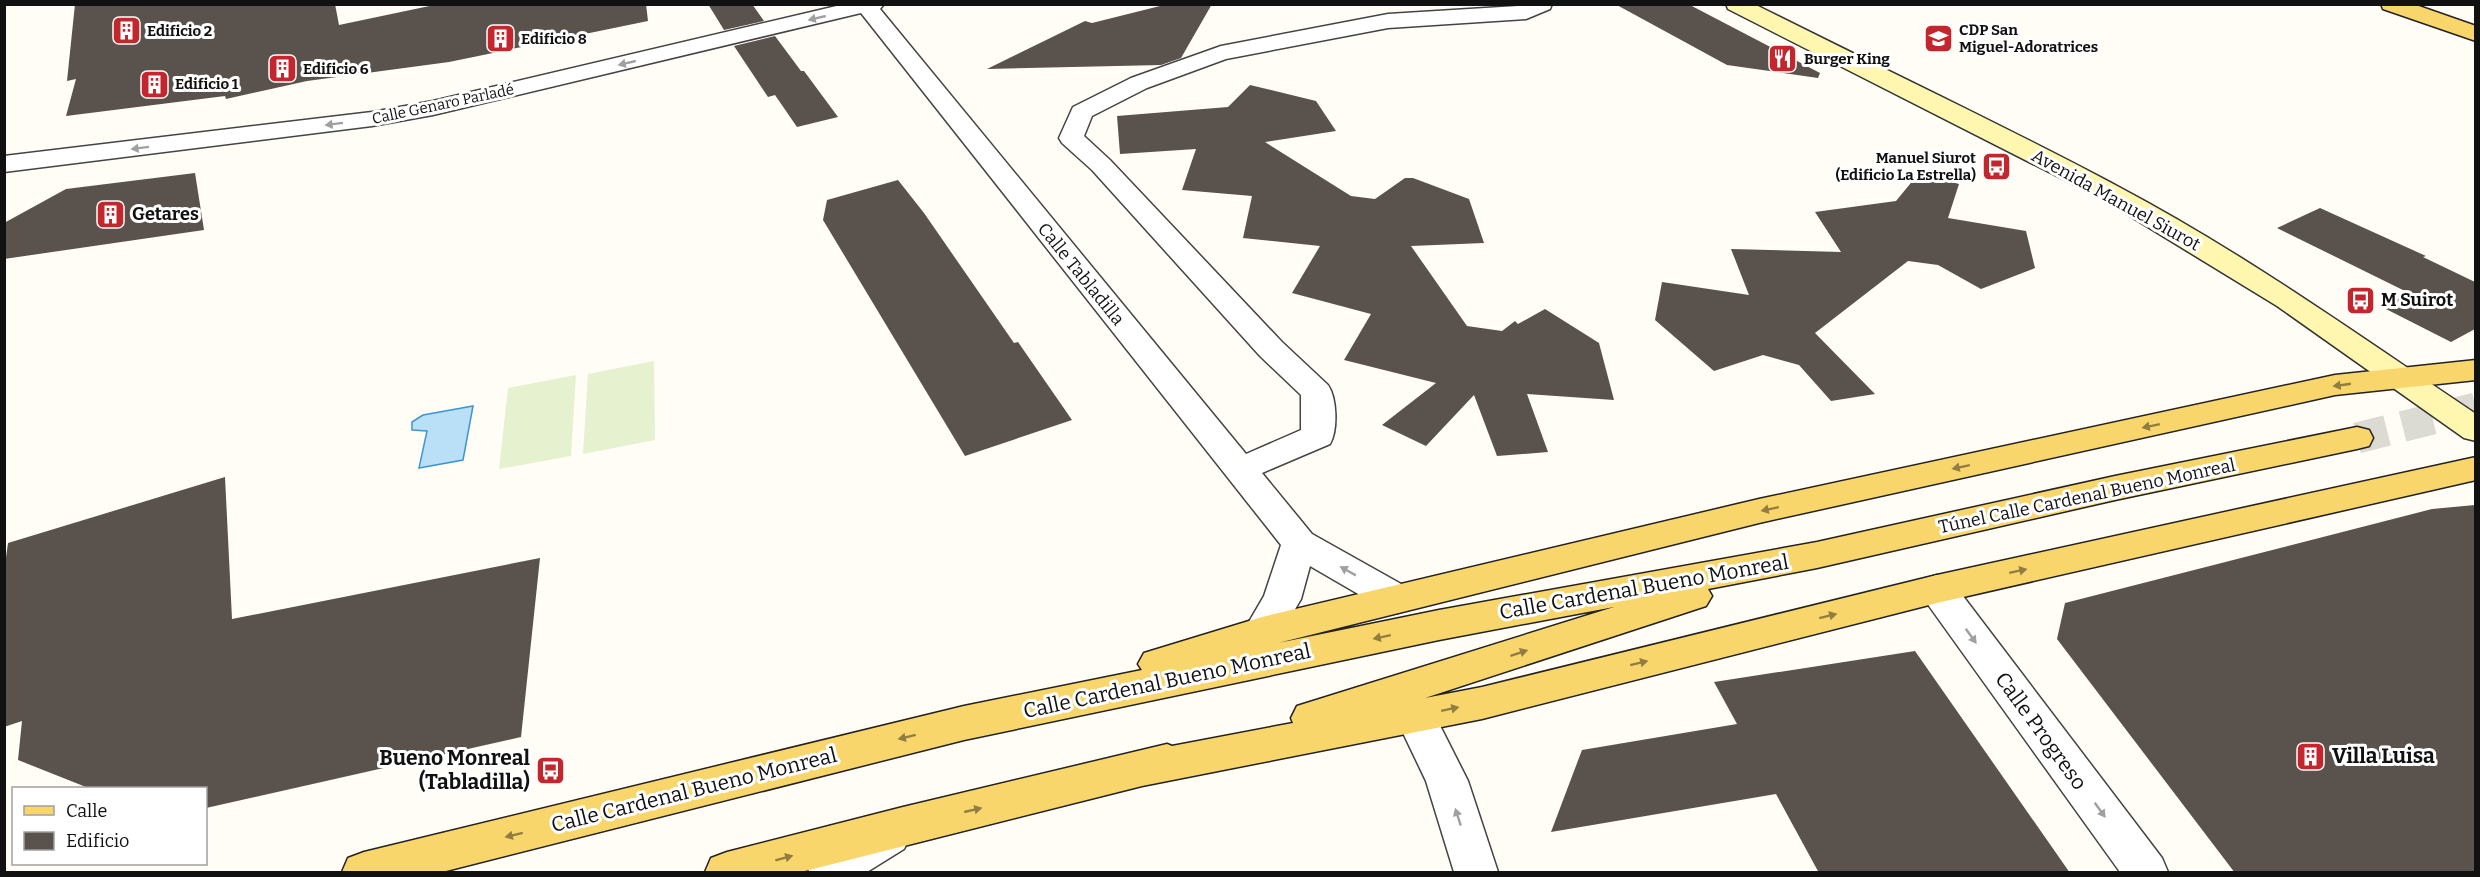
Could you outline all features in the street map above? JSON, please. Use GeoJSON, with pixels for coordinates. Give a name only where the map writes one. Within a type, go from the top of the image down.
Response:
{"type":"FeatureCollection","features":[{"type":"Feature","properties":{"kind":"main road","name":"Avenida Manuel Siurot"},"geometry":{"type":"LineString","coordinates":[[1736,4],[2111,193],[2287,300],[2475,430]]}},
{"type":"Feature","properties":{"kind":"main road"},"geometry":{"type":"LineString","coordinates":[[2391,4],[2475,34]]}},
{"type":"Feature","properties":{"kind":"main road"},"geometry":{"type":"LineString","coordinates":[[964,723],[1262,632],[1771,509],[2335,385],[2475,370]]}},
{"type":"Feature","properties":{"kind":"main road","name":"Túnel Calle Cardenal Bueno Monreal"},"geometry":{"type":"LineString","coordinates":[[1817,555],[2115,488],[2357,438]]}},
{"type":"Feature","properties":{"kind":"main road"},"geometry":{"type":"LineString","coordinates":[[1409,703],[1482,703],[1937,589],[2475,468]]}},
{"type":"Feature","properties":{"kind":"main road","name":"Calle Cardenal Bueno Monreal"},"geometry":{"type":"LineString","coordinates":[[728,873],[903,826],[1409,703],[1817,555]]}},
{"type":"Feature","properties":{"kind":"main road","name":"Calle Cardenal Bueno Monreal"},"geometry":{"type":"LineString","coordinates":[[364,873],[964,723],[1439,625],[1817,555]]}},
{"type":"Feature","properties":{"kind":"street"},"geometry":{"type":"LineString","coordinates":[[1238,470],[1318,436],[1317,392],[1271,349],[1101,165],[1071,138],[1082,112],[1139,83],[1221,53],[1388,21],[1526,13],[1542,4]]}},
{"type":"Feature","properties":{"kind":"street","name":"Calle Tabladilla"},"geometry":{"type":"LineString","coordinates":[[868,5],[1238,470],[1299,543],[1397,599]]}},
{"type":"Feature","properties":{"kind":"street","name":"Calle Genaro Parladé"},"geometry":{"type":"LineString","coordinates":[[4,164],[361,120],[433,108],[868,5]]}},
{"type":"Feature","properties":{"kind":"street"},"geometry":{"type":"LineString","coordinates":[[1262,632],[1281,599],[1299,543]]}},
{"type":"Feature","properties":{"kind":"street","name":"Calle Progreso"},"geometry":{"type":"LineString","coordinates":[[1937,589],[2146,873]]}},
{"type":"Feature","properties":{"kind":"street"},"geometry":{"type":"LineString","coordinates":[[1409,703],[1447,781],[1476,873]]}},
{"type":"Feature","properties":{"kind":"street"},"geometry":{"type":"LineString","coordinates":[[830,873],[903,826]]}},
{"type":"Feature","properties":{"kind":"green space"},"geometry":{"type":"Polygon","coordinates":[[[654,361],[655,440],[583,454],[588,374],[654,361]]]}},
{"type":"Feature","properties":{"kind":"green space"},"geometry":{"type":"Polygon","coordinates":[[[576,375],[571,456],[499,469],[508,388],[576,375]]]}},
{"type":"Feature","properties":{"kind":"water"},"geometry":{"type":"Polygon","coordinates":[[[473,406],[463,460],[419,468],[427,431],[412,430],[412,422],[423,415],[473,406]]]}},
{"type":"Feature","properties":{"kind":"building"},"geometry":{"type":"Polygon","coordinates":[[[75,4],[335,4],[339,25],[439,4],[646,4],[648,21],[449,62],[307,81],[226,99],[225,96],[66,116],[76,79],[67,81],[75,4]]]}},
{"type":"Feature","properties":{"kind":"building"},"geometry":{"type":"Polygon","coordinates":[[[708,4],[752,4],[764,21],[724,30],[708,4]]]}},
{"type":"Feature","properties":{"kind":"building"},"geometry":{"type":"Polygon","coordinates":[[[1168,4],[1212,4],[1181,58],[1161,65],[987,69],[1085,21],[1092,23],[1168,4]]]}},
{"type":"Feature","properties":{"kind":"building"},"geometry":{"type":"Polygon","coordinates":[[[1615,4],[1688,4],[1820,73],[1818,78],[1727,65],[1615,4]]]}},
{"type":"Feature","properties":{"kind":"building"},"geometry":{"type":"Polygon","coordinates":[[[775,36],[838,117],[797,127],[775,95],[768,97],[734,46],[775,36]]]}},
{"type":"Feature","properties":{"kind":"building"},"geometry":{"type":"Polygon","coordinates":[[[1250,85],[1316,101],[1336,131],[1265,142],[1351,196],[1375,199],[1405,178],[1413,178],[1469,199],[1484,243],[1411,246],[1467,326],[1502,331],[1515,321],[1518,324],[1545,309],[1599,343],[1614,400],[1527,394],[1548,452],[1497,456],[1474,395],[1426,446],[1382,425],[1436,383],[1344,360],[1371,314],[1292,293],[1320,246],[1243,238],[1252,196],[1182,190],[1196,149],[1120,154],[1117,116],[1228,107],[1250,85]]]}},
{"type":"Feature","properties":{"kind":"building","name":"Getares"},"geometry":{"type":"Polygon","coordinates":[[[195,173],[204,230],[4,259],[4,223],[66,189],[195,173]]]}},
{"type":"Feature","properties":{"kind":"building"},"geometry":{"type":"Polygon","coordinates":[[[1919,173],[1959,184],[1948,218],[2026,231],[2035,268],[1981,289],[1938,265],[1908,261],[1815,333],[1875,394],[1831,401],[1799,365],[1763,355],[1714,371],[1655,320],[1662,282],[1749,295],[1731,249],[1841,252],[1815,212],[1896,201],[1919,173]]]}},
{"type":"Feature","properties":{"kind":"building"},"geometry":{"type":"Polygon","coordinates":[[[898,180],[924,213],[1014,343],[1018,342],[1072,420],[965,456],[823,220],[827,200],[898,180]]]}},
{"type":"Feature","properties":{"kind":"building"},"geometry":{"type":"Polygon","coordinates":[[[2320,208],[2426,256],[2423,257],[2475,282],[2475,329],[2451,342],[2382,307],[2409,293],[2277,228],[2320,208]]]}},
{"type":"Feature","properties":{"kind":"building"},"geometry":{"type":"Polygon","coordinates":[[[225,477],[232,619],[540,558],[521,737],[207,808],[207,787],[86,787],[18,760],[22,721],[4,727],[4,572],[8,543],[225,477]]]}},
{"type":"Feature","properties":{"kind":"building","name":"Villa Luisa"},"geometry":{"type":"Polygon","coordinates":[[[2475,505],[2475,873],[2235,873],[2057,639],[2065,603],[2432,509],[2475,505]]]}},
{"type":"Feature","properties":{"kind":"building"},"geometry":{"type":"Polygon","coordinates":[[[1915,651],[2070,873],[1819,873],[1776,794],[1551,832],[1582,750],[1737,724],[1714,682],[1915,651]]]}},
{"type":"Feature","properties":{"kind":"tunnel"},"geometry":{"type":"LineString","coordinates":[[2357,438],[2476,408]]}},
{"type":"Feature","properties":{"kind":"place","name":"Edificio 2"},"geometry":{"type":"Point","coordinates":[126,31]}},
{"type":"Feature","properties":{"kind":"place","name":"Edificio 8"},"geometry":{"type":"Point","coordinates":[500,39]}},
{"type":"Feature","properties":{"kind":"place","name":"CDP San Miguel-Adoratrices"},"geometry":{"type":"Point","coordinates":[1938,39]}},
{"type":"Feature","properties":{"kind":"place","name":"Burger King"},"geometry":{"type":"Point","coordinates":[1783,59]}},
{"type":"Feature","properties":{"kind":"place","name":"Edificio 6"},"geometry":{"type":"Point","coordinates":[282,69]}},
{"type":"Feature","properties":{"kind":"place","name":"Edificio 1"},"geometry":{"type":"Point","coordinates":[154,84]}},
{"type":"Feature","properties":{"kind":"place","name":"Manuel Siurot (Edificio La Estrella)"},"geometry":{"type":"Point","coordinates":[1997,167]}},
{"type":"Feature","properties":{"kind":"place","name":"Getares"},"geometry":{"type":"Point","coordinates":[111,214]}},
{"type":"Feature","properties":{"kind":"place","name":"M Suirot"},"geometry":{"type":"Point","coordinates":[2360,300]}},
{"type":"Feature","properties":{"kind":"place","name":"Villa Luisa"},"geometry":{"type":"Point","coordinates":[2311,756]}},
{"type":"Feature","properties":{"kind":"place","name":"Bueno Monreal (Tabladilla)"},"geometry":{"type":"Point","coordinates":[551,770]}}]}
